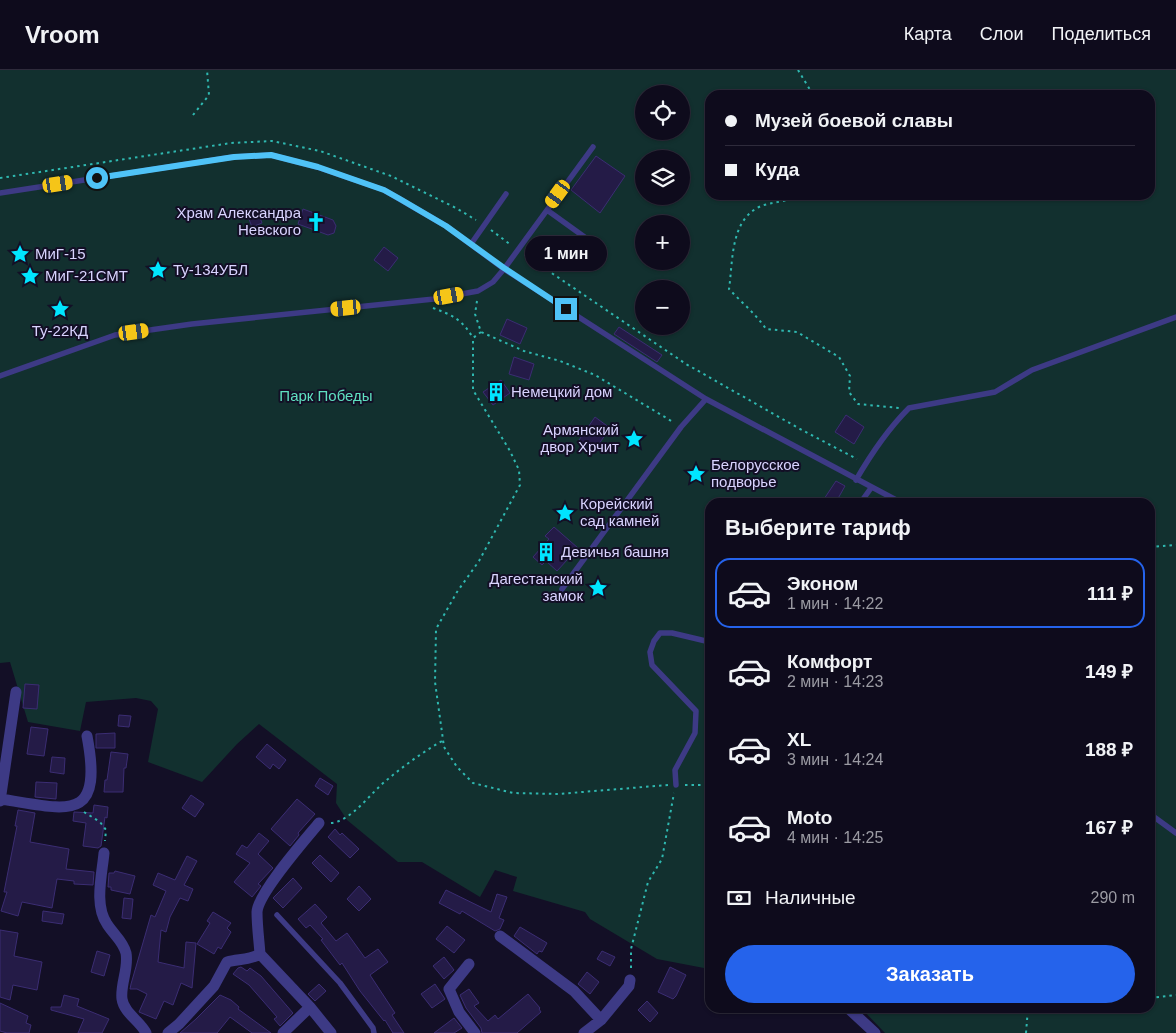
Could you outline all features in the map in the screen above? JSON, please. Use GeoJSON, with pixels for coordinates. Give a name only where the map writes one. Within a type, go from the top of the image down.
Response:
{"type":"FeatureCollection","features":[{"type":"Feature","properties":{"kind":"street"},"geometry":{"type":"LineString","coordinates":[[16,692],[0,800],[61,808],[75,806],[84,799],[90,788],[92,759],[87,736]]}},
{"type":"Feature","properties":{"kind":"street"},"geometry":{"type":"LineString","coordinates":[[315,1033],[327,1029],[310,1007],[260,954],[257,911],[260,902],[284,866],[318,823]]}},
{"type":"Feature","properties":{"kind":"street"},"geometry":{"type":"LineString","coordinates":[[104,853],[100,899],[101,913],[107,924],[121,940],[126,954],[126,971],[122,998],[125,1007],[146,1033]]}},
{"type":"Feature","properties":{"kind":"street"},"geometry":{"type":"LineString","coordinates":[[500,936],[574,991],[601,1020]]}},
{"type":"Feature","properties":{"kind":"street"},"geometry":{"type":"LineString","coordinates":[[168,1033],[179,1024],[214,986],[227,962],[236,959],[254,958],[260,954]]}},
{"type":"Feature","properties":{"kind":"street"},"geometry":{"type":"LineString","coordinates":[[469,964],[449,990],[460,1012],[475,1033]]}},
{"type":"Feature","properties":{"kind":"street"},"geometry":{"type":"LineString","coordinates":[[584,1033],[601,1020],[629,986],[630,980]]}},
{"type":"Feature","properties":{"kind":"street"},"geometry":{"type":"LineString","coordinates":[[283,1033],[310,1007]]}},
{"type":"Feature","properties":{"kind":"street"},"geometry":{"type":"LineString","coordinates":[[854,1013],[876,1033]]}},
{"type":"Feature","properties":{"kind":"lane"},"geometry":{"type":"LineString","coordinates":[[0,376],[115,335],[192,324],[434,298],[478,291],[493,282],[593,147]]}},
{"type":"Feature","properties":{"kind":"lane"},"geometry":{"type":"LineString","coordinates":[[0,193],[234,157],[271,155],[318,167],[384,190],[446,226],[504,268],[706,399],[892,498]]}},
{"type":"Feature","properties":{"kind":"lane"},"geometry":{"type":"LineString","coordinates":[[471,244],[506,194]]}},
{"type":"Feature","properties":{"kind":"lane"},"geometry":{"type":"LineString","coordinates":[[547,210],[597,246]]}},
{"type":"Feature","properties":{"kind":"lane"},"geometry":{"type":"LineString","coordinates":[[856,480],[865,464],[899,418],[909,408],[995,392],[1032,370],[1176,316]]}},
{"type":"Feature","properties":{"kind":"lane"},"geometry":{"type":"LineString","coordinates":[[562,589],[681,427],[706,399]]}},
{"type":"Feature","properties":{"kind":"lane"},"geometry":{"type":"LineString","coordinates":[[864,498],[871,488]]}},
{"type":"Feature","properties":{"kind":"lane"},"geometry":{"type":"LineString","coordinates":[[676,785],[675,770],[695,733],[696,711],[652,665],[650,652],[654,641],[660,633],[672,633],[705,641]]}},
{"type":"Feature","properties":{"kind":"lane"},"geometry":{"type":"LineString","coordinates":[[1155,818],[1176,833]]}},
{"type":"Feature","properties":{"kind":"lane"},"geometry":{"type":"LineString","coordinates":[[277,915],[340,983],[375,1031]]}},
{"type":"Feature","properties":{"kind":"path"},"geometry":{"type":"LineString","coordinates":[[193,115],[208,95],[207,70]]}},
{"type":"Feature","properties":{"kind":"path"},"geometry":{"type":"LineString","coordinates":[[798,70],[811,90]]}},
{"type":"Feature","properties":{"kind":"path"},"geometry":{"type":"LineString","coordinates":[[0,178],[231,144],[272,141],[320,151],[391,176],[456,208],[484,225],[558,279],[686,364],[865,464]]}},
{"type":"Feature","properties":{"kind":"path"},"geometry":{"type":"LineString","coordinates":[[790,200],[760,207],[748,214],[738,230],[729,289],[757,316],[766,329],[797,332],[838,357],[850,376],[849,392],[858,404],[909,408]]}},
{"type":"Feature","properties":{"kind":"path"},"geometry":{"type":"LineString","coordinates":[[478,291],[476,314],[481,332]]}},
{"type":"Feature","properties":{"kind":"path"},"geometry":{"type":"LineString","coordinates":[[431,308],[458,318],[474,338],[473,390],[510,451],[519,470],[520,485],[479,561],[457,592],[436,629],[435,682],[444,748],[457,767],[473,783],[513,793],[558,794],[676,785],[705,786]]}},
{"type":"Feature","properties":{"kind":"path"},"geometry":{"type":"LineString","coordinates":[[474,338],[481,332]]}},
{"type":"Feature","properties":{"kind":"path"},"geometry":{"type":"LineString","coordinates":[[481,332],[524,351],[560,361],[595,375],[681,427]]}},
{"type":"Feature","properties":{"kind":"path"},"geometry":{"type":"LineString","coordinates":[[1155,547],[1176,545]]}},
{"type":"Feature","properties":{"kind":"path"},"geometry":{"type":"LineString","coordinates":[[318,823],[340,822],[349,816],[385,780],[443,741]]}},
{"type":"Feature","properties":{"kind":"path"},"geometry":{"type":"LineString","coordinates":[[630,980],[631,949],[648,882],[662,859],[676,785]]}},
{"type":"Feature","properties":{"kind":"path"},"geometry":{"type":"LineString","coordinates":[[68,807],[83,811],[100,822],[106,830],[104,853]]}},
{"type":"Feature","properties":{"kind":"path"},"geometry":{"type":"LineString","coordinates":[[1155,997],[1176,995]]}},
{"type":"Feature","properties":{"kind":"path"},"geometry":{"type":"LineString","coordinates":[[1026,1033],[1028,1013]]}},
{"type":"Feature","properties":{"kind":"green space","name":"Парк Победы"},"geometry":{"type":"Polygon","coordinates":[[[0,70],[1176,70],[1176,1033],[885,1033],[866,1013],[1155,1013],[1155,498],[705,498],[704,968],[657,959],[590,919],[585,912],[513,891],[517,877],[495,870],[480,897],[422,862],[398,862],[347,820],[336,803],[337,784],[259,724],[237,744],[202,782],[148,762],[158,709],[151,701],[136,698],[86,702],[80,731],[28,722],[10,662],[0,663],[0,70]]]}},
{"type":"Feature","properties":{"kind":"building"},"geometry":{"type":"Polygon","coordinates":[[[596,156],[625,176],[600,213],[571,190],[596,156]]]}},
{"type":"Feature","properties":{"kind":"building","name":"Храм Александра Невского"},"geometry":{"type":"Polygon","coordinates":[[[303,209],[333,220],[336,226],[334,233],[328,235],[298,224],[303,209]]]}},
{"type":"Feature","properties":{"kind":"building"},"geometry":{"type":"Polygon","coordinates":[[[257,210],[262,223],[252,227],[247,214],[257,210]]]}},
{"type":"Feature","properties":{"kind":"building"},"geometry":{"type":"Polygon","coordinates":[[[384,247],[398,258],[388,271],[374,260],[384,247]]]}},
{"type":"Feature","properties":{"kind":"building"},"geometry":{"type":"Polygon","coordinates":[[[507,319],[527,328],[520,344],[500,335],[507,319]]]}},
{"type":"Feature","properties":{"kind":"building"},"geometry":{"type":"Polygon","coordinates":[[[619,327],[662,355],[657,362],[614,334],[619,327]]]}},
{"type":"Feature","properties":{"kind":"building"},"geometry":{"type":"Polygon","coordinates":[[[514,357],[534,364],[529,380],[509,374],[514,357]]]}},
{"type":"Feature","properties":{"kind":"building","name":"Немецкий дом"},"geometry":{"type":"Polygon","coordinates":[[[501,380],[510,393],[493,405],[483,392],[501,380]]]}},
{"type":"Feature","properties":{"kind":"building"},"geometry":{"type":"Polygon","coordinates":[[[846,415],[864,427],[854,444],[835,432],[846,415]]]}},
{"type":"Feature","properties":{"kind":"building"},"geometry":{"type":"Polygon","coordinates":[[[595,417],[610,428],[594,451],[579,440],[595,417]]]}},
{"type":"Feature","properties":{"kind":"building"},"geometry":{"type":"Polygon","coordinates":[[[836,481],[845,486],[838,498],[825,498],[836,481]]]}},
{"type":"Feature","properties":{"kind":"building","name":"Девичья башня"},"geometry":{"type":"Polygon","coordinates":[[[554,527],[578,548],[557,571],[546,561],[542,565],[533,557],[549,539],[545,536],[554,527]]]}},
{"type":"Feature","properties":{"kind":"building"},"geometry":{"type":"Polygon","coordinates":[[[25,684],[39,685],[37,709],[23,708],[25,684]]]}},
{"type":"Feature","properties":{"kind":"building"},"geometry":{"type":"Polygon","coordinates":[[[119,715],[131,716],[129,727],[118,726],[119,715]]]}},
{"type":"Feature","properties":{"kind":"building"},"geometry":{"type":"Polygon","coordinates":[[[31,727],[48,729],[44,756],[27,754],[31,727]]]}},
{"type":"Feature","properties":{"kind":"building"},"geometry":{"type":"Polygon","coordinates":[[[115,733],[115,748],[96,748],[96,734],[115,733]]]}},
{"type":"Feature","properties":{"kind":"building"},"geometry":{"type":"Polygon","coordinates":[[[267,744],[286,760],[279,769],[273,764],[270,769],[256,757],[267,744]]]}},
{"type":"Feature","properties":{"kind":"building"},"geometry":{"type":"Polygon","coordinates":[[[111,752],[128,754],[126,768],[124,768],[123,792],[104,792],[111,752]]]}},
{"type":"Feature","properties":{"kind":"building"},"geometry":{"type":"Polygon","coordinates":[[[52,757],[65,758],[64,774],[50,772],[52,757]]]}},
{"type":"Feature","properties":{"kind":"building"},"geometry":{"type":"Polygon","coordinates":[[[320,778],[333,786],[328,795],[315,786],[320,778]]]}},
{"type":"Feature","properties":{"kind":"building"},"geometry":{"type":"Polygon","coordinates":[[[36,782],[57,783],[56,799],[35,797],[36,782]]]}},
{"type":"Feature","properties":{"kind":"building"},"geometry":{"type":"Polygon","coordinates":[[[191,795],[204,804],[195,817],[182,808],[191,795]]]}},
{"type":"Feature","properties":{"kind":"building"},"geometry":{"type":"Polygon","coordinates":[[[297,799],[315,814],[298,833],[299,835],[290,846],[271,829],[297,799]]]}},
{"type":"Feature","properties":{"kind":"building"},"geometry":{"type":"Polygon","coordinates":[[[94,805],[108,807],[101,846],[98,848],[83,846],[86,823],[73,821],[74,812],[93,813],[94,805]]]}},
{"type":"Feature","properties":{"kind":"building"},"geometry":{"type":"Polygon","coordinates":[[[18,810],[35,813],[30,842],[69,849],[66,869],[94,872],[93,885],[74,884],[74,881],[57,879],[52,908],[22,902],[18,916],[1,911],[7,892],[4,892],[17,826],[15,826],[18,810]]]}},
{"type":"Feature","properties":{"kind":"building"},"geometry":{"type":"Polygon","coordinates":[[[335,829],[359,849],[350,858],[328,837],[335,829]]]}},
{"type":"Feature","properties":{"kind":"building"},"geometry":{"type":"Polygon","coordinates":[[[259,833],[269,841],[258,854],[273,868],[258,884],[261,886],[252,897],[234,882],[250,863],[236,854],[242,845],[247,848],[259,833]]]}},
{"type":"Feature","properties":{"kind":"building"},"geometry":{"type":"Polygon","coordinates":[[[320,855],[339,873],[331,882],[312,863],[320,855]]]}},
{"type":"Feature","properties":{"kind":"building"},"geometry":{"type":"Polygon","coordinates":[[[187,856],[197,861],[184,885],[193,889],[188,901],[180,898],[170,917],[166,932],[161,930],[158,962],[184,968],[186,942],[196,943],[192,988],[181,983],[173,1005],[164,1001],[156,1019],[139,1012],[147,994],[137,989],[130,989],[151,915],[155,917],[166,891],[153,885],[158,873],[175,880],[187,856]]]}},
{"type":"Feature","properties":{"kind":"building"},"geometry":{"type":"Polygon","coordinates":[[[115,871],[135,876],[130,894],[111,890],[111,887],[108,887],[109,873],[114,873],[115,871]]]}},
{"type":"Feature","properties":{"kind":"building"},"geometry":{"type":"Polygon","coordinates":[[[293,878],[302,888],[283,908],[273,898],[293,878]]]}},
{"type":"Feature","properties":{"kind":"building"},"geometry":{"type":"Polygon","coordinates":[[[359,886],[371,899],[359,911],[347,899],[359,886]]]}},
{"type":"Feature","properties":{"kind":"building"},"geometry":{"type":"Polygon","coordinates":[[[446,890],[491,912],[497,894],[507,897],[499,918],[504,920],[500,929],[495,931],[462,911],[460,914],[439,903],[446,890]]]}},
{"type":"Feature","properties":{"kind":"building"},"geometry":{"type":"Polygon","coordinates":[[[124,898],[133,899],[131,919],[122,918],[124,898]]]}},
{"type":"Feature","properties":{"kind":"building"},"geometry":{"type":"Polygon","coordinates":[[[315,904],[327,917],[321,923],[336,941],[347,933],[365,958],[378,949],[388,962],[370,975],[395,1013],[392,1015],[404,1033],[393,1033],[385,1020],[360,991],[342,963],[340,965],[321,940],[323,939],[310,925],[306,928],[298,919],[315,904]]]}},
{"type":"Feature","properties":{"kind":"building"},"geometry":{"type":"Polygon","coordinates":[[[43,911],[64,914],[62,924],[42,921],[43,911]]]}},
{"type":"Feature","properties":{"kind":"building"},"geometry":{"type":"Polygon","coordinates":[[[213,912],[231,923],[227,928],[231,932],[221,949],[218,947],[214,954],[197,944],[210,923],[207,921],[213,912]]]}},
{"type":"Feature","properties":{"kind":"building"},"geometry":{"type":"Polygon","coordinates":[[[447,926],[465,940],[454,953],[436,939],[447,926]]]}},
{"type":"Feature","properties":{"kind":"building"},"geometry":{"type":"Polygon","coordinates":[[[520,927],[547,943],[542,952],[539,951],[537,954],[514,936],[520,927]]]}},
{"type":"Feature","properties":{"kind":"building"},"geometry":{"type":"Polygon","coordinates":[[[0,930],[18,933],[14,956],[42,962],[37,990],[13,985],[10,1000],[0,997],[0,930]]]}},
{"type":"Feature","properties":{"kind":"building"},"geometry":{"type":"Polygon","coordinates":[[[97,951],[110,955],[104,976],[91,972],[97,951]]]}},
{"type":"Feature","properties":{"kind":"building"},"geometry":{"type":"Polygon","coordinates":[[[602,951],[615,957],[610,966],[597,959],[602,951]]]}},
{"type":"Feature","properties":{"kind":"building"},"geometry":{"type":"Polygon","coordinates":[[[444,957],[454,970],[444,979],[433,966],[444,957]]]}},
{"type":"Feature","properties":{"kind":"building"},"geometry":{"type":"Polygon","coordinates":[[[241,967],[247,971],[250,968],[261,976],[293,1013],[280,1026],[274,1019],[277,1017],[249,985],[233,974],[241,967]]]}},
{"type":"Feature","properties":{"kind":"building"},"geometry":{"type":"Polygon","coordinates":[[[670,967],[686,975],[673,999],[658,992],[670,967]]]}},
{"type":"Feature","properties":{"kind":"building"},"geometry":{"type":"Polygon","coordinates":[[[587,972],[599,982],[590,994],[578,984],[587,972]]]}},
{"type":"Feature","properties":{"kind":"building"},"geometry":{"type":"Polygon","coordinates":[[[319,984],[326,991],[315,1001],[308,994],[319,984]]]}},
{"type":"Feature","properties":{"kind":"building"},"geometry":{"type":"Polygon","coordinates":[[[435,984],[445,999],[432,1008],[421,994],[435,984]]]}},
{"type":"Feature","properties":{"kind":"building"},"geometry":{"type":"Polygon","coordinates":[[[469,989],[479,1003],[474,1006],[488,1021],[495,1015],[498,1019],[528,994],[540,1008],[541,1012],[517,1033],[482,1033],[481,1028],[466,1008],[460,995],[469,989]]]}},
{"type":"Feature","properties":{"kind":"building"},"geometry":{"type":"Polygon","coordinates":[[[64,995],[79,999],[77,1006],[109,1019],[102,1033],[78,1033],[84,1019],[51,1010],[51,1007],[61,1007],[64,995]]]}},
{"type":"Feature","properties":{"kind":"building"},"geometry":{"type":"Polygon","coordinates":[[[220,995],[231,1000],[239,1007],[238,1009],[271,1033],[252,1033],[230,1017],[217,1033],[180,1033],[220,995]]]}},
{"type":"Feature","properties":{"kind":"building"},"geometry":{"type":"Polygon","coordinates":[[[647,1001],[658,1013],[650,1022],[638,1010],[647,1001]]]}},
{"type":"Feature","properties":{"kind":"building"},"geometry":{"type":"Polygon","coordinates":[[[0,1003],[28,1016],[26,1023],[31,1025],[29,1033],[7,1033],[0,1031],[0,1003]]]}},
{"type":"Feature","properties":{"kind":"building"},"geometry":{"type":"Polygon","coordinates":[[[454,1018],[462,1028],[454,1033],[434,1033],[454,1018]]]}},
{"type":"Feature","properties":{"kind":"place","name":"Храм Александра Невского"},"geometry":{"type":"Point","coordinates":[316,222]}},
{"type":"Feature","properties":{"kind":"place","name":"МиГ-15"},"geometry":{"type":"Point","coordinates":[20,254]}},
{"type":"Feature","properties":{"kind":"place","name":"Ту-134УБЛ"},"geometry":{"type":"Point","coordinates":[158,270]}},
{"type":"Feature","properties":{"kind":"place","name":"МиГ-21СМТ"},"geometry":{"type":"Point","coordinates":[30,276]}},
{"type":"Feature","properties":{"kind":"place","name":"Ту-22КД"},"geometry":{"type":"Point","coordinates":[60,309]}},
{"type":"Feature","properties":{"kind":"place","name":"Немецкий дом"},"geometry":{"type":"Point","coordinates":[496,392]}},
{"type":"Feature","properties":{"kind":"place","name":"Армянский двор Хрчит"},"geometry":{"type":"Point","coordinates":[634,439]}},
{"type":"Feature","properties":{"kind":"place","name":"Белорусское подворье"},"geometry":{"type":"Point","coordinates":[696,474]}},
{"type":"Feature","properties":{"kind":"place","name":"Корейский сад камней"},"geometry":{"type":"Point","coordinates":[565,513]}},
{"type":"Feature","properties":{"kind":"place","name":"Девичья башня"},"geometry":{"type":"Point","coordinates":[546,552]}},
{"type":"Feature","properties":{"kind":"place","name":"Дагестанский замок"},"geometry":{"type":"Point","coordinates":[598,588]}},
{"type":"Feature","properties":{"kind":"route"},"geometry":{"type":"LineString","coordinates":[[97,178],[234,157],[271,155],[318,167],[384,190],[400,199],[446,226],[504,268],[566,309]]}}]}
